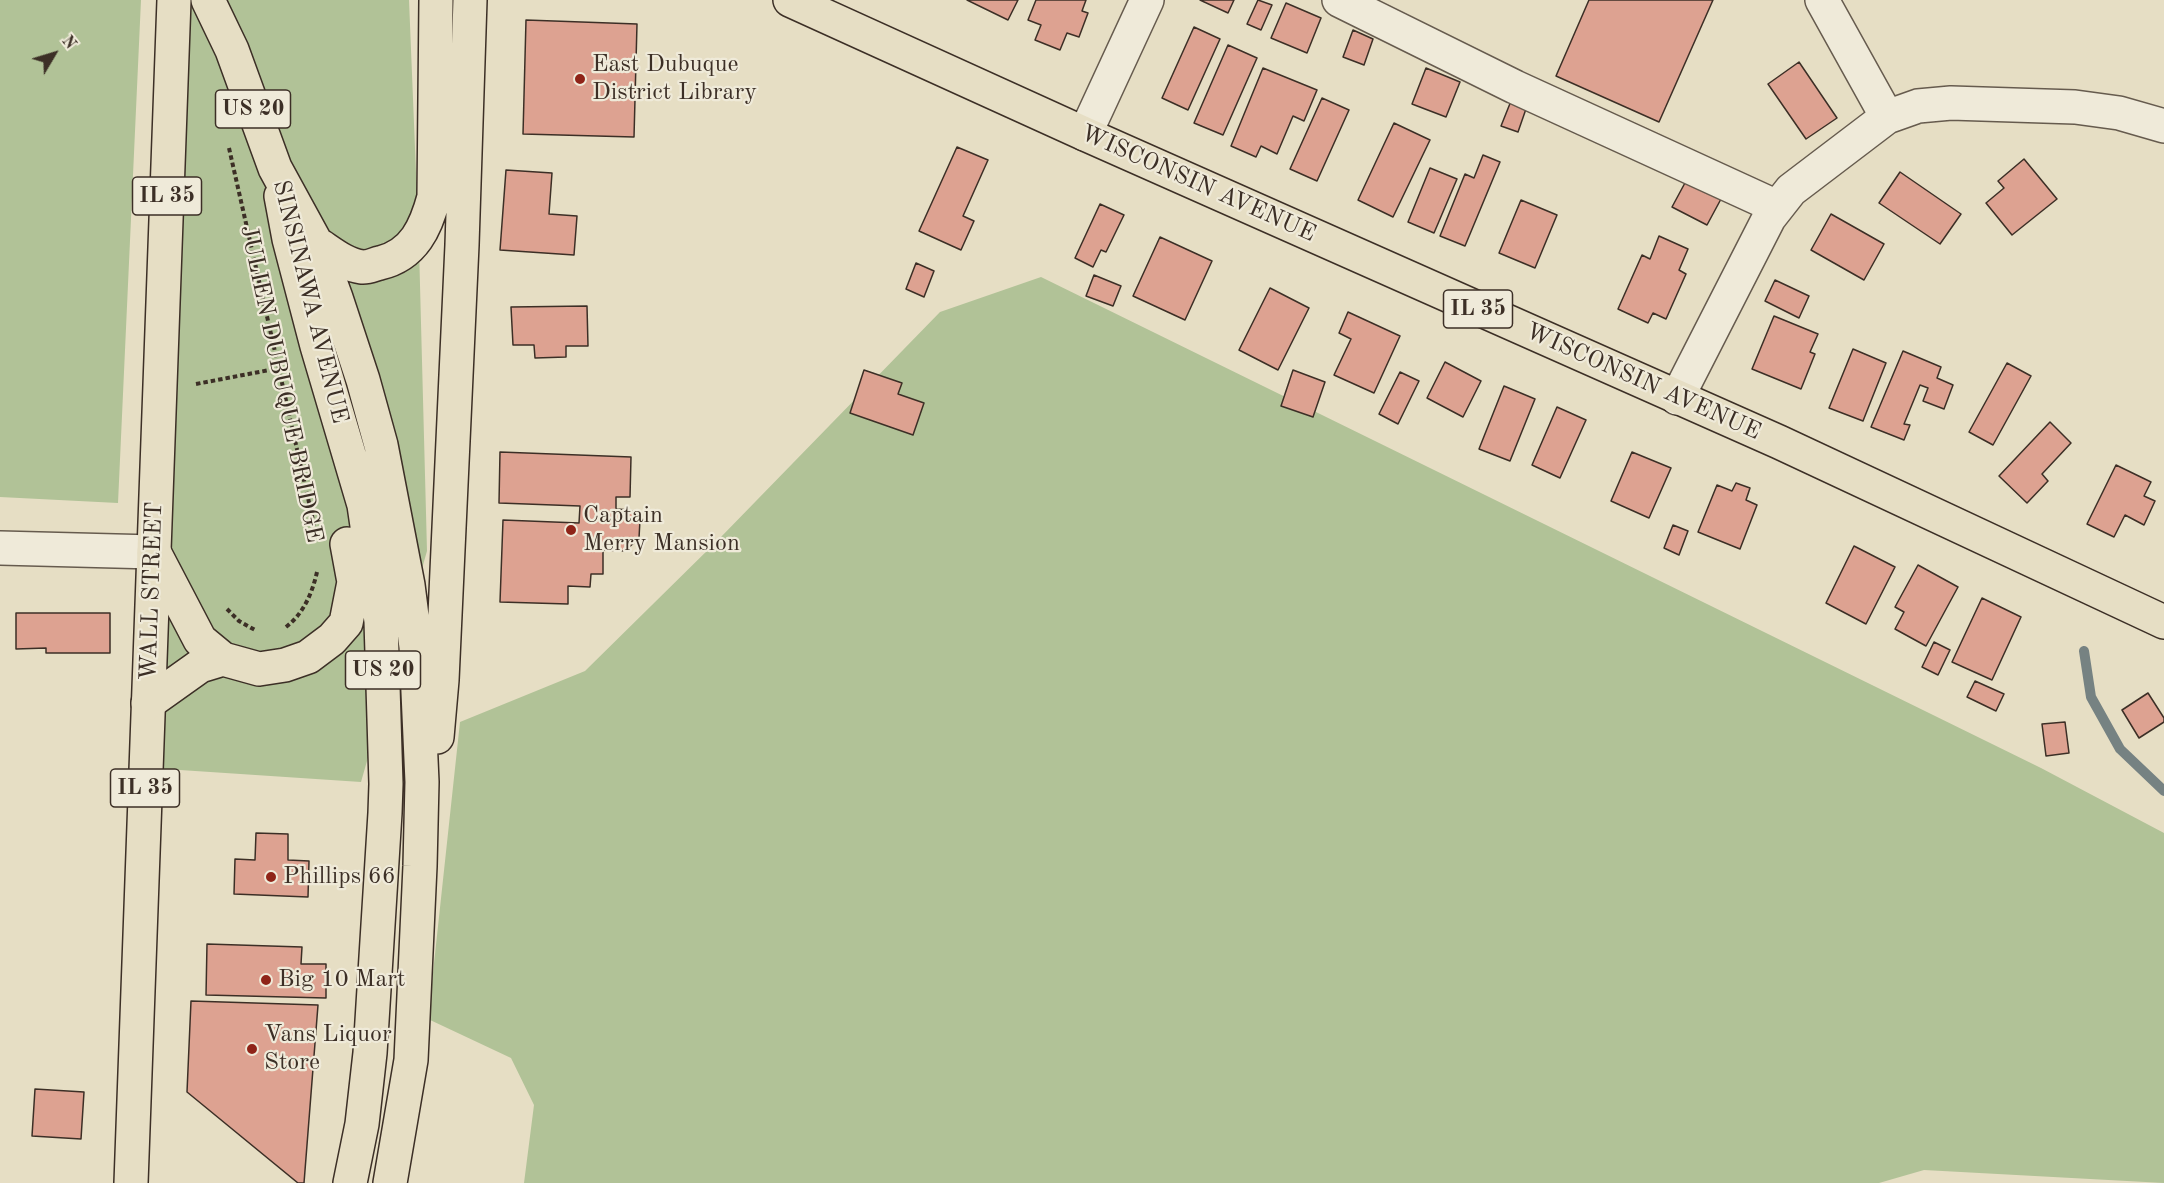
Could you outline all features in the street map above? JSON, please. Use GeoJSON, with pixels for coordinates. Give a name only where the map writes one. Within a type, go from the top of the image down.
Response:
{"type":"FeatureCollection","features":[{"type":"Feature","properties":{"kind":"main road","name":"WALL STREET"},"geometry":{"type":"LineString","coordinates":[[131,1183],[174,0]]}},
{"type":"Feature","properties":{"kind":"main road","name":"US 20"},"geometry":{"type":"LineString","coordinates":[[208,0],[232,50],[275,168]]}},
{"type":"Feature","properties":{"kind":"main road"},"geometry":{"type":"LineString","coordinates":[[316,243],[342,260],[363,267],[384,262],[406,250],[428,221],[434,197],[436,0]]}},
{"type":"Feature","properties":{"kind":"main road"},"geometry":{"type":"LineString","coordinates":[[418,921],[442,680],[462,245],[470,0]]}},
{"type":"Feature","properties":{"kind":"main road","name":"WISCONSIN AVENUE"},"geometry":{"type":"LineString","coordinates":[[790,0],[1085,134],[1811,456],[2164,622]]}},
{"type":"Feature","properties":{"kind":"main road","name":"SINSINAWA AVENUE"},"geometry":{"type":"LineString","coordinates":[[275,168],[316,243],[363,380],[381,445],[408,585],[416,647],[422,782],[418,921],[411,1060],[390,1183]]}},
{"type":"Feature","properties":{"kind":"main road","name":"SINSINAWA AVENUE"},"geometry":{"type":"LineString","coordinates":[[275,168],[289,239],[364,505],[381,621],[386,784],[370,1053],[362,1124],[350,1183]]}},
{"type":"Feature","properties":{"kind":"main road"},"geometry":{"type":"LineString","coordinates":[[154,552],[200,640],[223,659],[259,669],[285,665],[308,657],[332,639],[346,623],[354,582],[331,450],[329,384]]}},
{"type":"Feature","properties":{"kind":"main road"},"geometry":{"type":"LineString","coordinates":[[148,703],[200,666],[223,659]]}},
{"type":"Feature","properties":{"kind":"street"},"geometry":{"type":"LineString","coordinates":[[1085,134],[1147,0]]}},
{"type":"Feature","properties":{"kind":"street"},"geometry":{"type":"LineString","coordinates":[[1340,0],[1515,87],[1777,207]]}},
{"type":"Feature","properties":{"kind":"street"},"geometry":{"type":"LineString","coordinates":[[1822,0],[1887,117]]}},
{"type":"Feature","properties":{"kind":"street"},"geometry":{"type":"LineString","coordinates":[[1677,398],[1768,218],[1791,190],[1887,117],[1918,106],[1951,103],[2075,107],[2119,113],[2164,126]]}},
{"type":"Feature","properties":{"kind":"street"},"geometry":{"type":"LineString","coordinates":[[0,548],[154,552]]}},
{"type":"Feature","properties":{"kind":"street"},"geometry":{"type":"LineString","coordinates":[[378,928],[418,921]]}},
{"type":"Feature","properties":{"kind":"path","name":"JULIEN DUBUQUE BRIDGE"},"geometry":{"type":"LineString","coordinates":[[228,142],[316,531]]}},
{"type":"Feature","properties":{"kind":"path"},"geometry":{"type":"LineString","coordinates":[[196,384],[280,368]]}},
{"type":"Feature","properties":{"kind":"path","name":"JULIEN DUBUQUE BRIDGE"},"geometry":{"type":"LineString","coordinates":[[278,630],[286,627],[298,617],[304,607],[318,567]]}},
{"type":"Feature","properties":{"kind":"path"},"geometry":{"type":"LineString","coordinates":[[227,609],[239,621],[253,630],[261,631]]}},
{"type":"Feature","properties":{"kind":"green space"},"geometry":{"type":"Polygon","coordinates":[[[0,0],[141,0],[118,503],[0,497],[0,0]]]}},
{"type":"Feature","properties":{"kind":"green space"},"geometry":{"type":"Polygon","coordinates":[[[182,0],[409,0],[419,247],[427,551],[361,782],[150,768],[182,0]]]}},
{"type":"Feature","properties":{"kind":"green space"},"geometry":{"type":"Polygon","coordinates":[[[1041,277],[2041,768],[2164,833],[2164,1183],[1924,1170],[1879,1183],[524,1183],[534,1105],[511,1058],[428,1019],[460,722],[585,671],[719,539],[940,312],[1041,277]]]}},
{"type":"Feature","properties":{"kind":"building"},"geometry":{"type":"Polygon","coordinates":[[[967,0],[1018,0],[1008,20],[967,0]]]}},
{"type":"Feature","properties":{"kind":"building"},"geometry":{"type":"Polygon","coordinates":[[[1036,0],[1086,0],[1082,11],[1088,13],[1079,37],[1067,33],[1060,50],[1035,40],[1041,25],[1028,20],[1036,0]]]}},
{"type":"Feature","properties":{"kind":"building"},"geometry":{"type":"Polygon","coordinates":[[[1200,0],[1234,0],[1228,13],[1200,0]]]}},
{"type":"Feature","properties":{"kind":"building"},"geometry":{"type":"Polygon","coordinates":[[[1258,0],[1272,5],[1261,30],[1247,24],[1258,0]]]}},
{"type":"Feature","properties":{"kind":"building"},"geometry":{"type":"Polygon","coordinates":[[[1589,0],[1713,0],[1659,122],[1556,76],[1589,0]]]}},
{"type":"Feature","properties":{"kind":"building"},"geometry":{"type":"Polygon","coordinates":[[[1286,3],[1321,18],[1307,53],[1271,38],[1286,3]]]}},
{"type":"Feature","properties":{"kind":"building","name":"East Dubuque District Library"},"geometry":{"type":"Polygon","coordinates":[[[526,20],[637,24],[634,137],[523,134],[526,20]]]}},
{"type":"Feature","properties":{"kind":"building"},"geometry":{"type":"Polygon","coordinates":[[[1194,27],[1220,39],[1188,110],[1162,98],[1194,27]]]}},
{"type":"Feature","properties":{"kind":"building"},"geometry":{"type":"Polygon","coordinates":[[[1353,30],[1373,39],[1364,65],[1343,57],[1353,30]]]}},
{"type":"Feature","properties":{"kind":"building"},"geometry":{"type":"Polygon","coordinates":[[[1228,45],[1257,58],[1223,135],[1194,123],[1228,45]]]}},
{"type":"Feature","properties":{"kind":"building"},"geometry":{"type":"Polygon","coordinates":[[[1799,62],[1837,118],[1806,139],[1768,84],[1799,62]]]}},
{"type":"Feature","properties":{"kind":"building"},"geometry":{"type":"Polygon","coordinates":[[[1263,68],[1317,90],[1304,121],[1293,116],[1277,154],[1261,146],[1256,157],[1231,146],[1263,68]]]}},
{"type":"Feature","properties":{"kind":"building"},"geometry":{"type":"Polygon","coordinates":[[[1426,68],[1460,82],[1446,117],[1412,104],[1426,68]]]}},
{"type":"Feature","properties":{"kind":"building"},"geometry":{"type":"Polygon","coordinates":[[[1322,98],[1349,110],[1317,181],[1290,169],[1322,98]]]}},
{"type":"Feature","properties":{"kind":"building"},"geometry":{"type":"Polygon","coordinates":[[[1511,101],[1527,106],[1518,132],[1501,126],[1511,101]]]}},
{"type":"Feature","properties":{"kind":"building"},"geometry":{"type":"Polygon","coordinates":[[[1394,123],[1430,140],[1393,217],[1358,200],[1394,123]]]}},
{"type":"Feature","properties":{"kind":"building"},"geometry":{"type":"Polygon","coordinates":[[[957,147],[988,160],[963,216],[974,221],[961,250],[919,231],[957,147]]]}},
{"type":"Feature","properties":{"kind":"building"},"geometry":{"type":"Polygon","coordinates":[[[1483,155],[1500,162],[1465,246],[1440,236],[1465,174],[1474,178],[1483,155]]]}},
{"type":"Feature","properties":{"kind":"building"},"geometry":{"type":"Polygon","coordinates":[[[2024,159],[2057,199],[2012,235],[1986,203],[2004,188],[1998,181],[2024,159]]]}},
{"type":"Feature","properties":{"kind":"building"},"geometry":{"type":"Polygon","coordinates":[[[1430,168],[1457,179],[1434,233],[1408,222],[1430,168]]]}},
{"type":"Feature","properties":{"kind":"building"},"geometry":{"type":"Polygon","coordinates":[[[506,170],[552,173],[549,214],[577,216],[574,255],[500,250],[506,170]]]}},
{"type":"Feature","properties":{"kind":"building"},"geometry":{"type":"Polygon","coordinates":[[[1900,172],[1961,214],[1940,244],[1879,203],[1900,172]]]}},
{"type":"Feature","properties":{"kind":"building"},"geometry":{"type":"Polygon","coordinates":[[[1686,181],[1721,199],[1707,225],[1672,207],[1686,181]]]}},
{"type":"Feature","properties":{"kind":"building"},"geometry":{"type":"Polygon","coordinates":[[[1521,200],[1557,215],[1535,268],[1499,253],[1521,200]]]}},
{"type":"Feature","properties":{"kind":"building"},"geometry":{"type":"Polygon","coordinates":[[[1100,204],[1124,215],[1106,252],[1101,250],[1093,267],[1075,258],[1100,204]]]}},
{"type":"Feature","properties":{"kind":"building"},"geometry":{"type":"Polygon","coordinates":[[[1831,214],[1884,244],[1864,280],[1811,250],[1831,214]]]}},
{"type":"Feature","properties":{"kind":"building"},"geometry":{"type":"Polygon","coordinates":[[[1659,236],[1688,249],[1679,270],[1686,274],[1666,319],[1653,313],[1648,323],[1618,309],[1642,255],[1650,259],[1659,236]]]}},
{"type":"Feature","properties":{"kind":"building"},"geometry":{"type":"Polygon","coordinates":[[[1160,237],[1212,261],[1185,320],[1133,296],[1160,237]]]}},
{"type":"Feature","properties":{"kind":"building"},"geometry":{"type":"Polygon","coordinates":[[[916,263],[934,271],[924,297],[906,289],[916,263]]]}},
{"type":"Feature","properties":{"kind":"building"},"geometry":{"type":"Polygon","coordinates":[[[1094,275],[1121,286],[1113,306],[1086,296],[1094,275]]]}},
{"type":"Feature","properties":{"kind":"building"},"geometry":{"type":"Polygon","coordinates":[[[1775,280],[1809,296],[1799,318],[1765,301],[1775,280]]]}},
{"type":"Feature","properties":{"kind":"building"},"geometry":{"type":"Polygon","coordinates":[[[1270,288],[1309,308],[1278,370],[1239,350],[1270,288]]]}},
{"type":"Feature","properties":{"kind":"building"},"geometry":{"type":"Polygon","coordinates":[[[587,306],[588,346],[566,346],[566,357],[535,358],[534,345],[513,345],[511,307],[587,306]]]}},
{"type":"Feature","properties":{"kind":"building"},"geometry":{"type":"Polygon","coordinates":[[[1348,312],[1400,336],[1374,393],[1334,375],[1351,339],[1339,333],[1348,312]]]}},
{"type":"Feature","properties":{"kind":"building"},"geometry":{"type":"Polygon","coordinates":[[[1774,316],[1818,334],[1810,352],[1815,354],[1801,389],[1752,369],[1774,316]]]}},
{"type":"Feature","properties":{"kind":"building"},"geometry":{"type":"Polygon","coordinates":[[[1853,349],[1886,363],[1863,421],[1829,408],[1853,349]]]}},
{"type":"Feature","properties":{"kind":"building"},"geometry":{"type":"Polygon","coordinates":[[[1903,351],[1941,367],[1937,378],[1953,385],[1944,409],[1923,401],[1928,388],[1920,385],[1904,424],[1910,425],[1904,440],[1871,427],[1903,351]]]}},
{"type":"Feature","properties":{"kind":"building"},"geometry":{"type":"Polygon","coordinates":[[[1445,362],[1481,381],[1463,417],[1427,398],[1445,362]]]}},
{"type":"Feature","properties":{"kind":"building"},"geometry":{"type":"Polygon","coordinates":[[[2007,363],[2031,376],[1993,445],[1969,432],[2007,363]]]}},
{"type":"Feature","properties":{"kind":"building"},"geometry":{"type":"Polygon","coordinates":[[[864,370],[902,383],[898,394],[924,403],[913,435],[850,413],[864,370]]]}},
{"type":"Feature","properties":{"kind":"building"},"geometry":{"type":"Polygon","coordinates":[[[1293,370],[1325,382],[1313,417],[1281,406],[1293,370]]]}},
{"type":"Feature","properties":{"kind":"building"},"geometry":{"type":"Polygon","coordinates":[[[1400,372],[1419,381],[1398,424],[1379,414],[1400,372]]]}},
{"type":"Feature","properties":{"kind":"building"},"geometry":{"type":"Polygon","coordinates":[[[1504,386],[1535,399],[1510,461],[1479,449],[1504,386]]]}},
{"type":"Feature","properties":{"kind":"building"},"geometry":{"type":"Polygon","coordinates":[[[1557,407],[1586,420],[1560,478],[1532,465],[1557,407]]]}},
{"type":"Feature","properties":{"kind":"building"},"geometry":{"type":"Polygon","coordinates":[[[2050,422],[2071,443],[2042,474],[2048,481],[2027,503],[1999,476],[2050,422]]]}},
{"type":"Feature","properties":{"kind":"building","name":"Captain Merry Mansion"},"geometry":{"type":"Polygon","coordinates":[[[500,452],[631,457],[630,497],[616,497],[616,509],[631,510],[640,520],[639,538],[625,551],[603,550],[603,574],[591,574],[590,587],[568,586],[568,604],[500,602],[503,520],[579,523],[580,506],[499,503],[500,452]]]}},
{"type":"Feature","properties":{"kind":"building"},"geometry":{"type":"Polygon","coordinates":[[[1632,452],[1671,468],[1649,518],[1611,501],[1632,452]]]}},
{"type":"Feature","properties":{"kind":"building"},"geometry":{"type":"Polygon","coordinates":[[[2116,465],[2151,482],[2144,496],[2155,501],[2144,525],[2125,515],[2114,537],[2087,524],[2116,465]]]}},
{"type":"Feature","properties":{"kind":"building"},"geometry":{"type":"Polygon","coordinates":[[[1736,483],[1750,488],[1746,500],[1757,505],[1740,549],[1698,532],[1717,485],[1732,491],[1736,483]]]}},
{"type":"Feature","properties":{"kind":"building"},"geometry":{"type":"Polygon","coordinates":[[[1673,525],[1688,531],[1679,555],[1664,548],[1673,525]]]}},
{"type":"Feature","properties":{"kind":"building"},"geometry":{"type":"Polygon","coordinates":[[[1854,546],[1895,567],[1866,624],[1826,603],[1854,546]]]}},
{"type":"Feature","properties":{"kind":"building"},"geometry":{"type":"Polygon","coordinates":[[[1918,565],[1958,587],[1926,646],[1895,629],[1904,612],[1895,607],[1918,565]]]}},
{"type":"Feature","properties":{"kind":"building"},"geometry":{"type":"Polygon","coordinates":[[[1982,598],[2021,617],[1992,680],[1952,662],[1982,598]]]}},
{"type":"Feature","properties":{"kind":"building"},"geometry":{"type":"Polygon","coordinates":[[[16,613],[110,613],[110,653],[46,653],[46,648],[16,649],[16,613]]]}},
{"type":"Feature","properties":{"kind":"building"},"geometry":{"type":"Polygon","coordinates":[[[1934,642],[1950,650],[1938,675],[1922,667],[1934,642]]]}},
{"type":"Feature","properties":{"kind":"building"},"geometry":{"type":"Polygon","coordinates":[[[1975,681],[2004,694],[1996,711],[1967,697],[1975,681]]]}},
{"type":"Feature","properties":{"kind":"building"},"geometry":{"type":"Polygon","coordinates":[[[2148,693],[2164,718],[2164,722],[2139,738],[2122,710],[2148,693]]]}},
{"type":"Feature","properties":{"kind":"building"},"geometry":{"type":"Polygon","coordinates":[[[2065,722],[2069,753],[2046,756],[2042,724],[2065,722]]]}},
{"type":"Feature","properties":{"kind":"building","name":"Phillips 66"},"geometry":{"type":"Polygon","coordinates":[[[256,833],[288,834],[288,860],[309,861],[308,897],[234,894],[235,859],[255,860],[256,833]]]}},
{"type":"Feature","properties":{"kind":"building","name":"Big 10 Mart"},"geometry":{"type":"Polygon","coordinates":[[[207,944],[302,947],[301,964],[326,964],[326,998],[206,995],[207,944]]]}},
{"type":"Feature","properties":{"kind":"building","name":"Vans Liquor Store"},"geometry":{"type":"Polygon","coordinates":[[[191,1001],[318,1005],[304,1183],[298,1183],[187,1092],[191,1001]]]}},
{"type":"Feature","properties":{"kind":"building"},"geometry":{"type":"Polygon","coordinates":[[[35,1089],[84,1092],[81,1139],[32,1136],[35,1089]]]}},
{"type":"Feature","properties":{"kind":"waterway"},"geometry":{"type":"LineString","coordinates":[[2084,651],[2091,697],[2120,749],[2164,791]]}},
{"type":"Feature","properties":{"kind":"place","name":"East Dubuque District Library"},"geometry":{"type":"Point","coordinates":[580,79]}},
{"type":"Feature","properties":{"kind":"place","name":"Captain Merry Mansion"},"geometry":{"type":"Point","coordinates":[571,530]}},
{"type":"Feature","properties":{"kind":"place","name":"Phillips 66"},"geometry":{"type":"Point","coordinates":[271,877]}},
{"type":"Feature","properties":{"kind":"place","name":"Big 10 Mart"},"geometry":{"type":"Point","coordinates":[266,980]}},
{"type":"Feature","properties":{"kind":"place","name":"Vans Liquor Store"},"geometry":{"type":"Point","coordinates":[252,1049]}}]}
